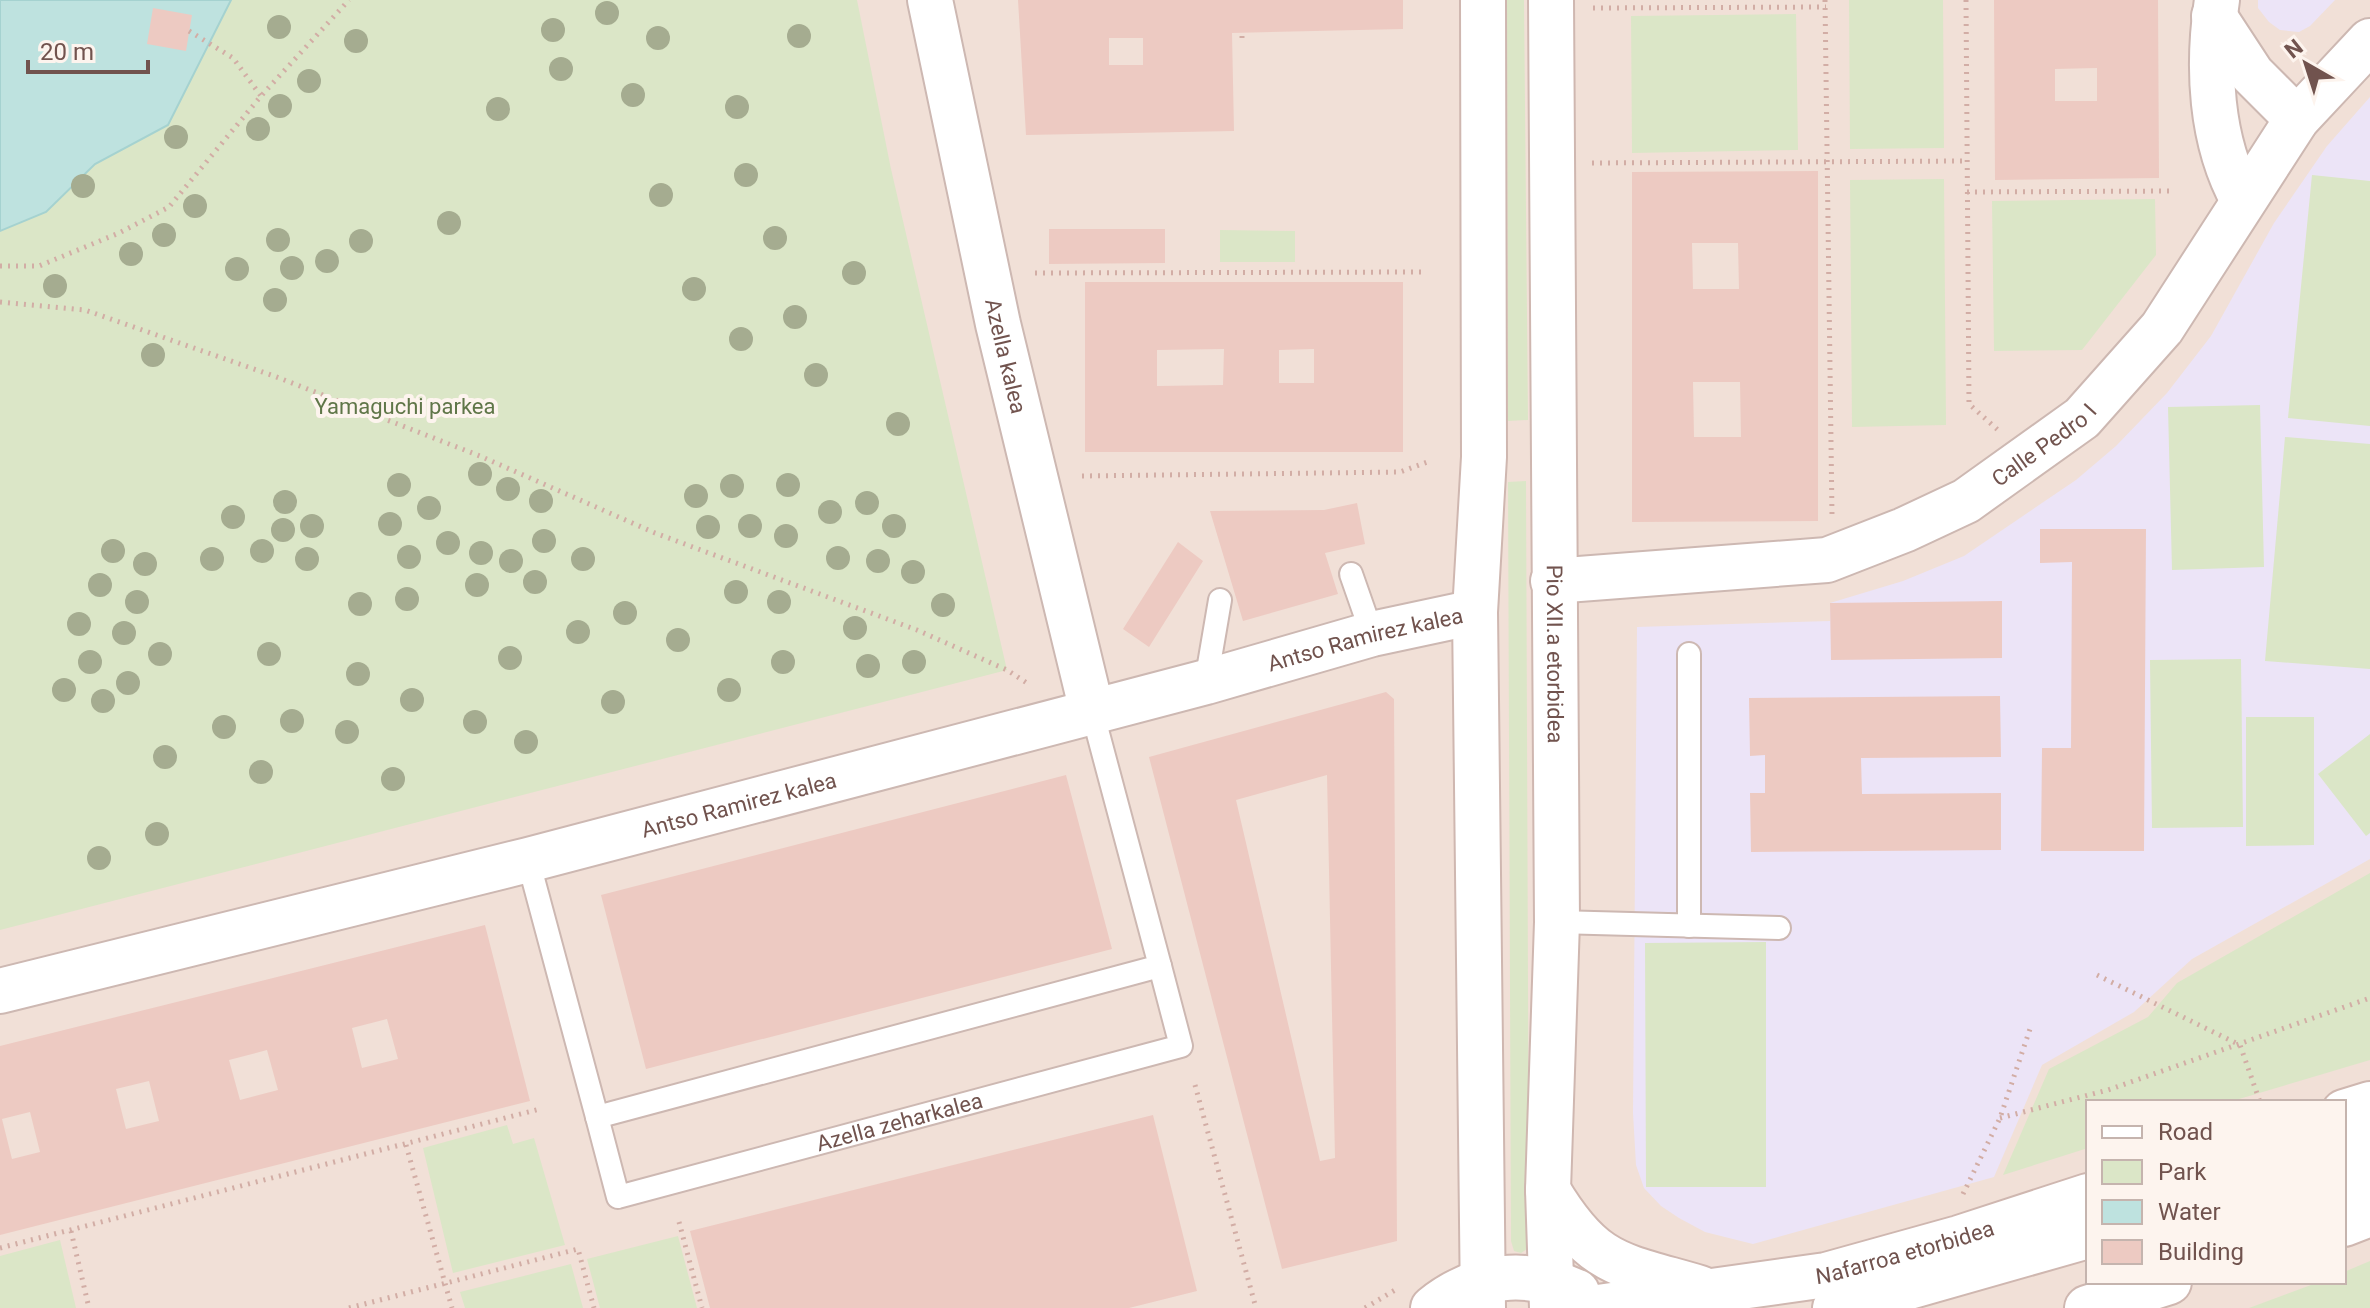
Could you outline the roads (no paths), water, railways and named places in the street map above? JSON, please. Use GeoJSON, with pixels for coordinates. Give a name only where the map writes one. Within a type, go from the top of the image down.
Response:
{"type":"FeatureCollection","features":[{"type":"Feature","properties":{"kind":"street","name":"Azella kalea"},"geometry":{"type":"LineString","coordinates":[[930,0],[998,324],[1092,711]]}},
{"type":"Feature","properties":{"kind":"street"},"geometry":{"type":"LineString","coordinates":[[1483,0],[1484,457],[1476,633],[1483,1294]]}},
{"type":"Feature","properties":{"kind":"street","name":"Pio XII.a etorbidea"},"geometry":{"type":"LineString","coordinates":[[1552,1294],[1548,1190],[1557,922],[1553,581],[1570,4]]}},
{"type":"Feature","properties":{"kind":"street"},"geometry":{"type":"LineString","coordinates":[[2216,8],[2252,74],[2297,119]]}},
{"type":"Feature","properties":{"kind":"street"},"geometry":{"type":"LineString","coordinates":[[2216,8],[2215,124],[2230,177],[2243,200]]}},
{"type":"Feature","properties":{"kind":"street","name":"Calle Pedro I"},"geometry":{"type":"LineString","coordinates":[[1553,581],[1827,560],[1904,530],[1966,501],[2082,418],[2162,328],[2297,119],[2370,41]]}},
{"type":"Feature","properties":{"kind":"street","name":"Antso Ramirez kalea"},"geometry":{"type":"LineString","coordinates":[[0,991],[528,860],[1206,682],[1372,634],[1476,633]]}},
{"type":"Feature","properties":{"kind":"street"},"geometry":{"type":"LineString","coordinates":[[2346,1111],[2370,1104]]}},
{"type":"Feature","properties":{"kind":"street"},"geometry":{"type":"LineString","coordinates":[[2346,1149],[2370,1142]]}},
{"type":"Feature","properties":{"kind":"street"},"geometry":{"type":"LineString","coordinates":[[2346,1187],[2370,1180]]}},
{"type":"Feature","properties":{"kind":"street","name":"Nafarroa etorbidea"},"geometry":{"type":"LineString","coordinates":[[1548,1190],[1570,1226],[1610,1261],[1716,1293]]}},
{"type":"Feature","properties":{"kind":"street","name":"Nafarroa etorbidea"},"geometry":{"type":"LineString","coordinates":[[1598,1308],[1826,1275],[1959,1238],[2086,1197]]}},
{"type":"Feature","properties":{"kind":"street"},"geometry":{"type":"LineString","coordinates":[[2346,1223],[2370,1214]]}},
{"type":"Feature","properties":{"kind":"street","name":"Nafarroa etorbidea"},"geometry":{"type":"LineString","coordinates":[[1835,1308],[2086,1237]]}},
{"type":"Feature","properties":{"kind":"street"},"geometry":{"type":"LineString","coordinates":[[1944,1308],[2086,1268]]}},
{"type":"Feature","properties":{"kind":"street"},"geometry":{"type":"LineString","coordinates":[[1433,1308],[1448,1296],[1483,1294],[1518,1276],[1552,1294],[1598,1308]]}},
{"type":"Feature","properties":{"kind":"street"},"geometry":{"type":"LineString","coordinates":[[2087,1308],[2163,1284]]}},
{"type":"Feature","properties":{"kind":"lane"},"geometry":{"type":"LineString","coordinates":[[1351,574],[1372,634]]}},
{"type":"Feature","properties":{"kind":"lane"},"geometry":{"type":"LineString","coordinates":[[1206,682],[1220,600]]}},
{"type":"Feature","properties":{"kind":"lane"},"geometry":{"type":"LineString","coordinates":[[1689,654],[1689,926]]}},
{"type":"Feature","properties":{"kind":"lane","name":"Azella zeharkalea"},"geometry":{"type":"LineString","coordinates":[[528,860],[618,1197],[1181,1046],[1092,711]]}},
{"type":"Feature","properties":{"kind":"lane"},"geometry":{"type":"LineString","coordinates":[[1557,922],[1779,928]]}},
{"type":"Feature","properties":{"kind":"lane"},"geometry":{"type":"LineString","coordinates":[[597,1117],[1160,966]]}},
{"type":"Feature","properties":{"kind":"water"},"geometry":{"type":"Polygon","coordinates":[[[0,0],[231,0],[168,125],[95,164],[46,212],[0,231],[0,0]]]}},
{"type":"Feature","properties":{"kind":"park label","name":"Yamaguchi parkea"},"geometry":{"type":"Point","coordinates":[405,406]}}]}
